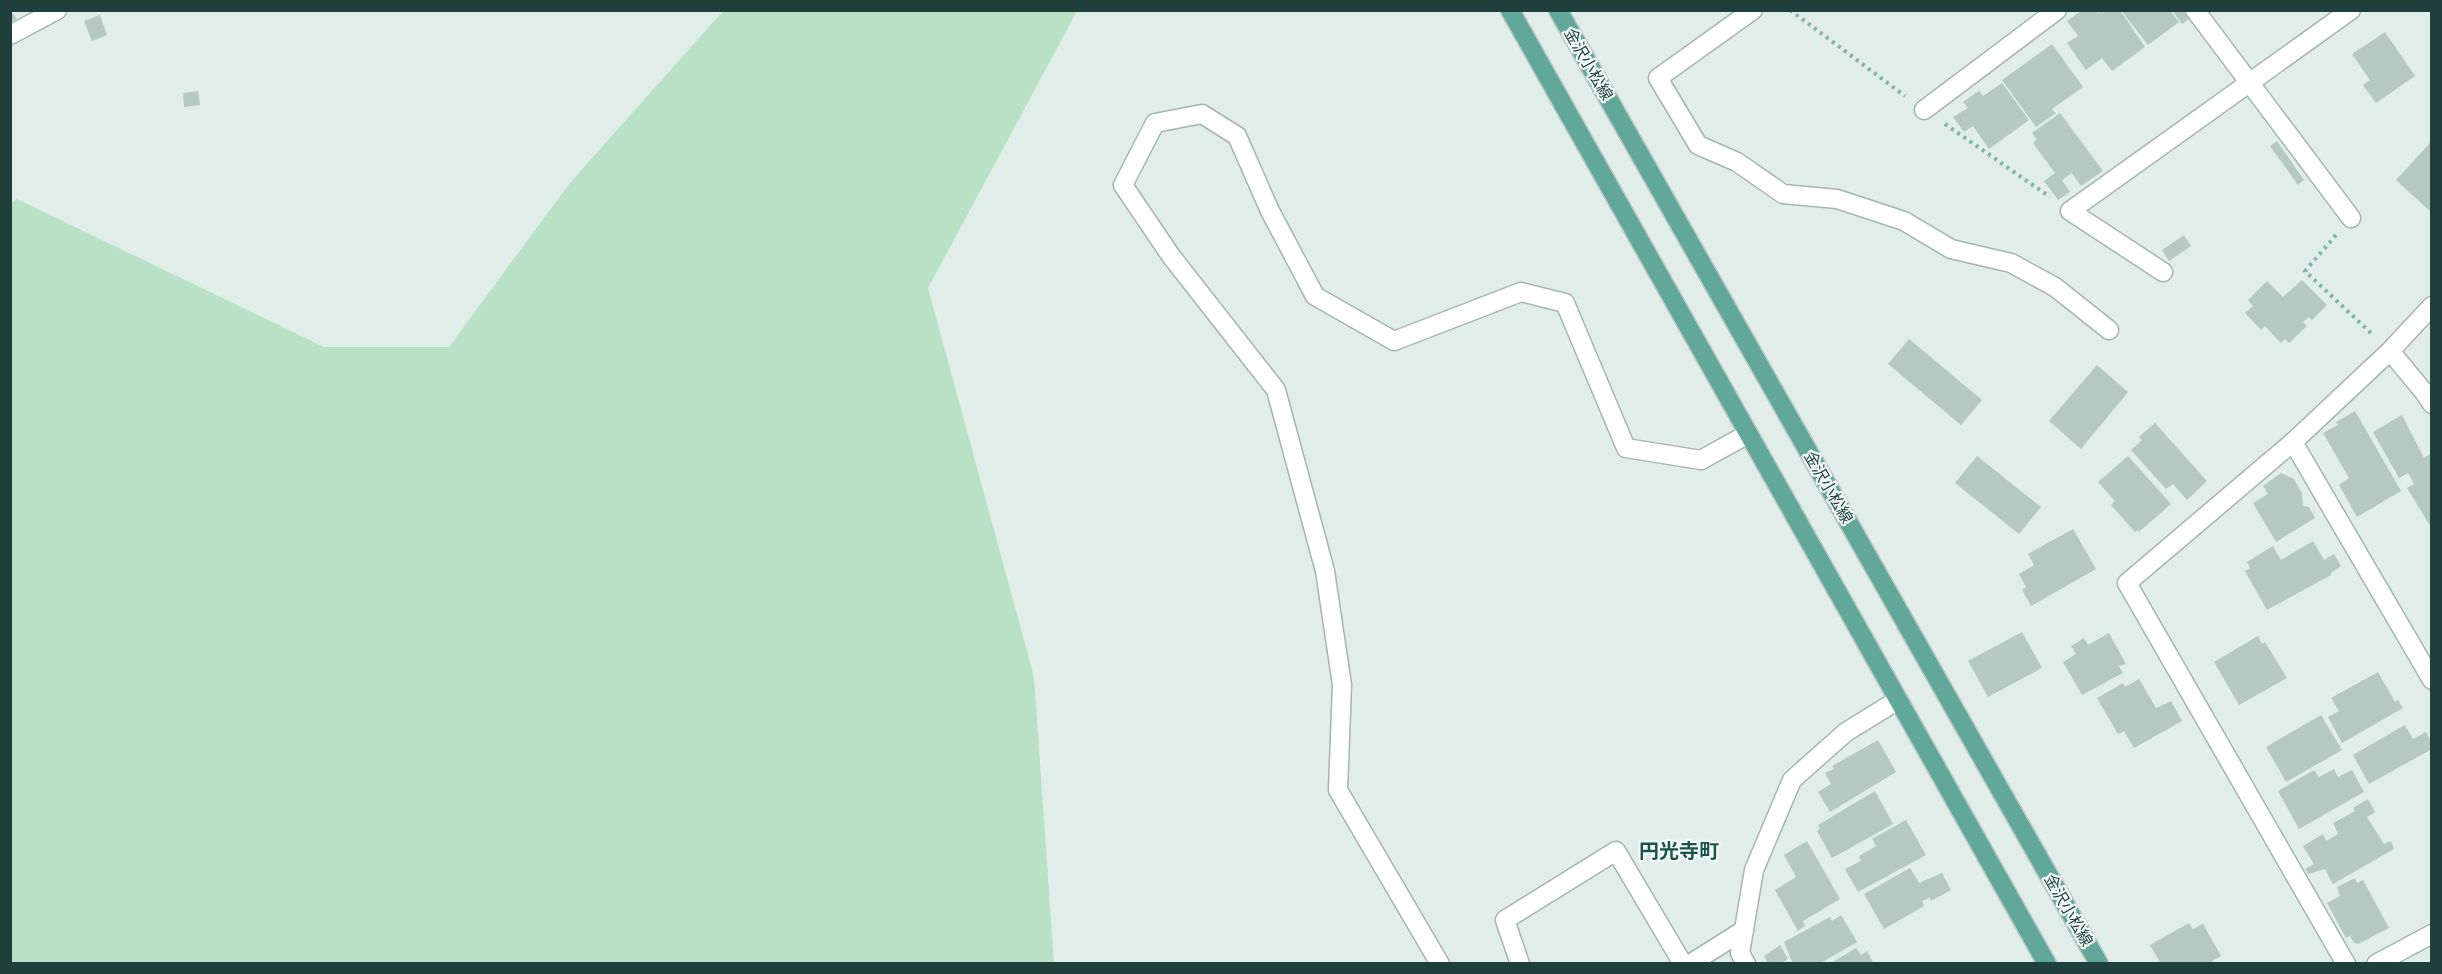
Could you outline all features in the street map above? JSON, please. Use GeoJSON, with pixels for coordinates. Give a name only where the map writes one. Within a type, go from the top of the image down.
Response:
{"type":"FeatureCollection","features":[{"type":"Feature","properties":{"kind":"main road"},"geometry":{"type":"LineString","coordinates":[[1510,10],[2047,963]]}},
{"type":"Feature","properties":{"kind":"main road","name":"金沢小松線"},"geometry":{"type":"LineString","coordinates":[[1558,10],[2099,963]]}},
{"type":"Feature","properties":{"kind":"street"},"geometry":{"type":"LineString","coordinates":[[10,35],[57,10]]}},
{"type":"Feature","properties":{"kind":"street"},"geometry":{"type":"LineString","coordinates":[[1753,10],[1658,78],[1698,145],[1737,162],[1783,194],[1837,199],[1904,221],[1951,249],[2011,263],[2055,287],[2109,330]]}},
{"type":"Feature","properties":{"kind":"street"},"geometry":{"type":"LineString","coordinates":[[1924,110],[2057,10]]}},
{"type":"Feature","properties":{"kind":"street"},"geometry":{"type":"LineString","coordinates":[[2195,10],[2351,218]]}},
{"type":"Feature","properties":{"kind":"street"},"geometry":{"type":"LineString","coordinates":[[2163,272],[2070,211],[2251,84],[2351,10]]}},
{"type":"Feature","properties":{"kind":"street"},"geometry":{"type":"LineString","coordinates":[[1440,963],[1338,790],[1342,685],[1325,571],[1276,390],[1171,256],[1123,185],[1155,123],[1202,114],[1237,136],[1270,211],[1315,296],[1394,341],[1521,292],[1565,303],[1626,448],[1701,460],[1748,434]]}},
{"type":"Feature","properties":{"kind":"street"},"geometry":{"type":"LineString","coordinates":[[2346,963],[2127,584],[2293,442],[2390,351],[2432,306]]}},
{"type":"Feature","properties":{"kind":"street"},"geometry":{"type":"LineString","coordinates":[[2390,351],[2432,404]]}},
{"type":"Feature","properties":{"kind":"street"},"geometry":{"type":"LineString","coordinates":[[2293,442],[2432,680]]}},
{"type":"Feature","properties":{"kind":"street"},"geometry":{"type":"LineString","coordinates":[[1746,963],[1740,953],[1754,870],[1792,780],[1846,732],[1898,700]]}},
{"type":"Feature","properties":{"kind":"street"},"geometry":{"type":"LineString","coordinates":[[1520,963],[1505,920],[1616,851],[1683,963]]}},
{"type":"Feature","properties":{"kind":"street"},"geometry":{"type":"LineString","coordinates":[[1690,963],[1744,930]]}},
{"type":"Feature","properties":{"kind":"street"},"geometry":{"type":"LineString","coordinates":[[2376,963],[2432,934]]}},
{"type":"Feature","properties":{"kind":"path"},"geometry":{"type":"LineString","coordinates":[[2351,218],[2305,271],[2390,351]]}},
{"type":"Feature","properties":{"kind":"green space"},"geometry":{"type":"Polygon","coordinates":[[[724,10],[1077,11],[928,288],[1034,677],[1054,963],[11,963],[11,203],[17,199],[324,347],[449,347],[569,184],[724,10]]]}},
{"type":"Feature","properties":{"kind":"building"},"geometry":{"type":"Polygon","coordinates":[[[10,10],[17,19],[10,22],[10,10]]]}},
{"type":"Feature","properties":{"kind":"building"},"geometry":{"type":"Polygon","coordinates":[[[2082,10],[2096,10],[2098,13],[2102,10],[2120,10],[2145,47],[2112,71],[2102,58],[2086,70],[2067,43],[2078,36],[2067,21],[2082,10]]]}},
{"type":"Feature","properties":{"kind":"building"},"geometry":{"type":"Polygon","coordinates":[[[2121,10],[2170,10],[2179,22],[2148,45],[2121,10]]]}},
{"type":"Feature","properties":{"kind":"building"},"geometry":{"type":"Polygon","coordinates":[[[2172,10],[2183,10],[2189,19],[2182,24],[2172,10]]]}},
{"type":"Feature","properties":{"kind":"building"},"geometry":{"type":"Polygon","coordinates":[[[100,15],[107,35],[92,41],[84,21],[100,15]]]}},
{"type":"Feature","properties":{"kind":"building"},"geometry":{"type":"Polygon","coordinates":[[[2385,32],[2415,76],[2376,103],[2363,85],[2370,80],[2352,54],[2385,32]]]}},
{"type":"Feature","properties":{"kind":"building"},"geometry":{"type":"Polygon","coordinates":[[[2052,44],[2083,87],[2052,109],[2056,113],[2036,127],[2002,80],[2052,44]]]}},
{"type":"Feature","properties":{"kind":"building"},"geometry":{"type":"Polygon","coordinates":[[[2002,83],[2029,120],[1989,149],[1973,126],[1964,132],[1953,117],[1968,108],[1963,102],[1979,91],[1983,96],[2002,83]]]}},
{"type":"Feature","properties":{"kind":"building"},"geometry":{"type":"Polygon","coordinates":[[[198,91],[200,105],[184,107],[183,93],[198,91]]]}},
{"type":"Feature","properties":{"kind":"building"},"geometry":{"type":"Polygon","coordinates":[[[2060,113],[2103,171],[2081,186],[2072,173],[2062,180],[2070,192],[2058,200],[2044,181],[2055,173],[2033,143],[2037,140],[2032,133],[2060,113]]]}},
{"type":"Feature","properties":{"kind":"building"},"geometry":{"type":"Polygon","coordinates":[[[2277,141],[2304,180],[2298,185],[2270,146],[2277,141]]]}},
{"type":"Feature","properties":{"kind":"building"},"geometry":{"type":"Polygon","coordinates":[[[2430,143],[2432,144],[2432,213],[2396,180],[2430,143]]]}},
{"type":"Feature","properties":{"kind":"building"},"geometry":{"type":"Polygon","coordinates":[[[2184,235],[2191,246],[2169,261],[2162,250],[2184,235]]]}},
{"type":"Feature","properties":{"kind":"building"},"geometry":{"type":"Polygon","coordinates":[[[2302,280],[2327,305],[2312,320],[2309,317],[2303,322],[2307,326],[2289,343],[2285,339],[2281,343],[2265,326],[2261,330],[2245,313],[2253,306],[2248,300],[2267,281],[2283,297],[2302,280]]]}},
{"type":"Feature","properties":{"kind":"building"},"geometry":{"type":"Polygon","coordinates":[[[1909,339],[1982,400],[1961,425],[1888,364],[1909,339]]]}},
{"type":"Feature","properties":{"kind":"building"},"geometry":{"type":"Polygon","coordinates":[[[2097,365],[2128,392],[2081,449],[2049,421],[2097,365]]]}},
{"type":"Feature","properties":{"kind":"building"},"geometry":{"type":"Polygon","coordinates":[[[2355,411],[2401,491],[2357,517],[2339,485],[2349,478],[2323,433],[2338,425],[2336,422],[2355,411]]]}},
{"type":"Feature","properties":{"kind":"building"},"geometry":{"type":"Polygon","coordinates":[[[2402,415],[2424,458],[2432,453],[2432,529],[2407,488],[2414,484],[2408,473],[2399,478],[2373,432],[2402,415]]]}},
{"type":"Feature","properties":{"kind":"building"},"geometry":{"type":"Polygon","coordinates":[[[2155,423],[2207,481],[2187,500],[2173,484],[2166,489],[2131,450],[2142,440],[2139,437],[2155,423]]]}},
{"type":"Feature","properties":{"kind":"building"},"geometry":{"type":"Polygon","coordinates":[[[1977,456],[2041,507],[2019,534],[1955,483],[1977,456]]]}},
{"type":"Feature","properties":{"kind":"building"},"geometry":{"type":"Polygon","coordinates":[[[2128,456],[2171,504],[2139,532],[2138,530],[2135,532],[2111,505],[2115,501],[2098,482],[2128,456]]]}},
{"type":"Feature","properties":{"kind":"building"},"geometry":{"type":"Polygon","coordinates":[[[2281,473],[2294,479],[2302,493],[2303,506],[2309,507],[2315,518],[2276,542],[2253,503],[2268,494],[2263,486],[2281,473]]]}},
{"type":"Feature","properties":{"kind":"building"},"geometry":{"type":"Polygon","coordinates":[[[2073,529],[2096,569],[2031,606],[2022,590],[2026,587],[2019,574],[2034,565],[2028,554],[2073,529]]]}},
{"type":"Feature","properties":{"kind":"building"},"geometry":{"type":"Polygon","coordinates":[[[2313,541],[2324,560],[2334,554],[2341,566],[2331,575],[2267,610],[2245,571],[2250,568],[2247,562],[2273,546],[2281,560],[2313,541]]]}},
{"type":"Feature","properties":{"kind":"building"},"geometry":{"type":"Polygon","coordinates":[[[2022,632],[2042,668],[1988,697],[1968,661],[2022,632]]]}},
{"type":"Feature","properties":{"kind":"building"},"geometry":{"type":"Polygon","coordinates":[[[2109,633],[2126,664],[2119,666],[2123,673],[2082,695],[2063,662],[2076,654],[2071,646],[2084,638],[2088,645],[2109,633]]]}},
{"type":"Feature","properties":{"kind":"building"},"geometry":{"type":"Polygon","coordinates":[[[2258,636],[2262,644],[2265,642],[2287,678],[2239,705],[2214,662],[2258,636]]]}},
{"type":"Feature","properties":{"kind":"building"},"geometry":{"type":"Polygon","coordinates":[[[2378,672],[2395,702],[2398,700],[2403,708],[2342,743],[2328,717],[2339,711],[2331,698],[2378,672]]]}},
{"type":"Feature","properties":{"kind":"building"},"geometry":{"type":"Polygon","coordinates":[[[2139,679],[2156,708],[2171,701],[2182,721],[2134,748],[2124,731],[2118,734],[2097,698],[2123,683],[2125,687],[2139,679]]]}},
{"type":"Feature","properties":{"kind":"building"},"geometry":{"type":"Polygon","coordinates":[[[2321,715],[2342,750],[2286,782],[2266,747],[2321,715]]]}},
{"type":"Feature","properties":{"kind":"building"},"geometry":{"type":"Polygon","coordinates":[[[2405,725],[2413,739],[2426,732],[2432,742],[2432,749],[2369,784],[2353,755],[2405,725]]]}},
{"type":"Feature","properties":{"kind":"building"},"geometry":{"type":"Polygon","coordinates":[[[1878,740],[1896,772],[1830,812],[1818,792],[1831,784],[1825,773],[1834,769],[1832,766],[1878,740]]]}},
{"type":"Feature","properties":{"kind":"building"},"geometry":{"type":"Polygon","coordinates":[[[2334,769],[2338,777],[2352,770],[2364,792],[2299,829],[2278,791],[2314,770],[2319,777],[2334,769]]]}},
{"type":"Feature","properties":{"kind":"building"},"geometry":{"type":"Polygon","coordinates":[[[1875,791],[1893,824],[1832,858],[1817,831],[1820,828],[1818,825],[1875,791]]]}},
{"type":"Feature","properties":{"kind":"building"},"geometry":{"type":"Polygon","coordinates":[[[2368,799],[2375,812],[2367,817],[2384,844],[2391,841],[2394,849],[2333,884],[2325,869],[2308,874],[2305,869],[2314,864],[2303,846],[2323,834],[2326,841],[2338,834],[2333,823],[2355,811],[2353,808],[2368,799]]]}},
{"type":"Feature","properties":{"kind":"building"},"geometry":{"type":"Polygon","coordinates":[[[1906,820],[1926,855],[1858,892],[1845,869],[1861,861],[1859,856],[1876,846],[1872,839],[1906,820]]]}},
{"type":"Feature","properties":{"kind":"building"},"geometry":{"type":"Polygon","coordinates":[[[1807,841],[1840,899],[1803,921],[1805,926],[1798,931],[1775,890],[1796,877],[1784,855],[1807,841]]]}},
{"type":"Feature","properties":{"kind":"building"},"geometry":{"type":"Polygon","coordinates":[[[1910,868],[1919,883],[1942,873],[1951,890],[1931,901],[1930,898],[1922,901],[1924,906],[1884,929],[1864,894],[1910,868]]]}},
{"type":"Feature","properties":{"kind":"building"},"geometry":{"type":"Polygon","coordinates":[[[2355,878],[2357,883],[2363,880],[2389,928],[2358,944],[2354,943],[2350,936],[2346,938],[2327,903],[2340,896],[2337,887],[2355,878]]]}},
{"type":"Feature","properties":{"kind":"building"},"geometry":{"type":"Polygon","coordinates":[[[1841,915],[1857,942],[1819,964],[1793,964],[1784,942],[1830,917],[1832,921],[1841,915]]]}},
{"type":"Feature","properties":{"kind":"building"},"geometry":{"type":"Polygon","coordinates":[[[2189,923],[2193,929],[2203,924],[2221,956],[2207,964],[2161,964],[2150,945],[2189,923]]]}},
{"type":"Feature","properties":{"kind":"building"},"geometry":{"type":"Polygon","coordinates":[[[1780,945],[1788,959],[1780,964],[1768,964],[1764,956],[1780,945]]]}},
{"type":"Feature","properties":{"kind":"building"},"geometry":{"type":"Polygon","coordinates":[[[1856,948],[1861,955],[1867,951],[1874,964],[1835,964],[1834,961],[1856,948]]]}},
{"type":"Feature","properties":{"kind":"district","name":"円光寺町"},"geometry":{"type":"Point","coordinates":[1679,851]}}]}
